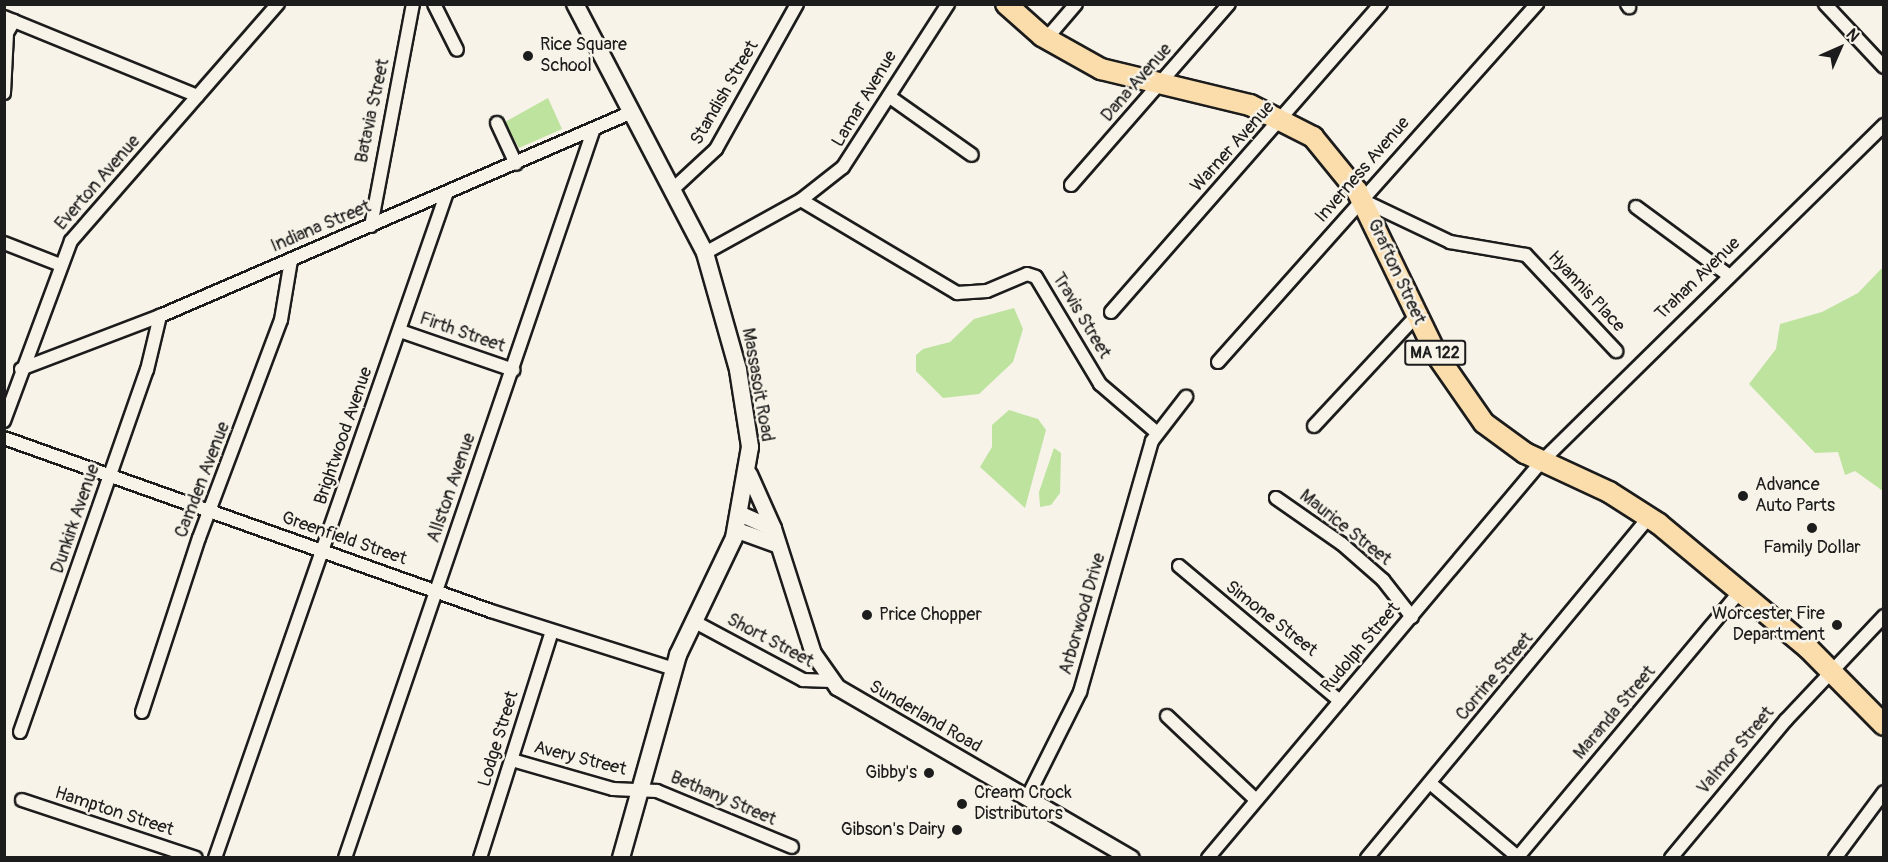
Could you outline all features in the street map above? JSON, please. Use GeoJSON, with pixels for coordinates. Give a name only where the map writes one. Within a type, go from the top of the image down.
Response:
{"type":"FeatureCollection","features":[{"type":"Feature","properties":{"kind":"highway","name":"Grafton Street"},"geometry":{"type":"LineString","coordinates":[[1006,4],[1046,39],[1101,69],[1282,118],[1326,148],[1362,200],[1417,315],[1474,411],[1502,439],[1541,462],[1649,517],[1831,669],[1884,725]]}},
{"type":"Feature","properties":{"kind":"main road","name":"Massasoit Road"},"geometry":{"type":"LineString","coordinates":[[575,4],[705,253],[742,389],[750,436],[748,474],[739,522],[674,669],[638,790],[621,858]]}},
{"type":"Feature","properties":{"kind":"street","name":"Everton Avenue"},"geometry":{"type":"LineString","coordinates":[[4,421],[58,264],[91,215],[278,4]]}},
{"type":"Feature","properties":{"kind":"street","name":"Batavia Street"},"geometry":{"type":"LineString","coordinates":[[371,226],[414,4]]}},
{"type":"Feature","properties":{"kind":"street"},"geometry":{"type":"LineString","coordinates":[[434,4],[457,50]]}},
{"type":"Feature","properties":{"kind":"street","name":"Standish Street"},"geometry":{"type":"LineString","coordinates":[[673,189],[716,149],[797,4]]}},
{"type":"Feature","properties":{"kind":"street","name":"Lamar Avenue"},"geometry":{"type":"LineString","coordinates":[[705,253],[801,200],[850,159],[948,4]]}},
{"type":"Feature","properties":{"kind":"street"},"geometry":{"type":"LineString","coordinates":[[1046,39],[1076,4]]}},
{"type":"Feature","properties":{"kind":"street","name":"Dana Avenue"},"geometry":{"type":"LineString","coordinates":[[1071,185],[1229,4]]}},
{"type":"Feature","properties":{"kind":"street","name":"Warner Avenue"},"geometry":{"type":"LineString","coordinates":[[1111,312],[1381,4]]}},
{"type":"Feature","properties":{"kind":"street","name":"Inverness Avenue"},"geometry":{"type":"LineString","coordinates":[[1218,362],[1537,4]]}},
{"type":"Feature","properties":{"kind":"street"},"geometry":{"type":"LineString","coordinates":[[1825,4],[1884,67]]}},
{"type":"Feature","properties":{"kind":"street"},"geometry":{"type":"LineString","coordinates":[[4,93],[9,19],[198,96]]}},
{"type":"Feature","properties":{"kind":"street"},"geometry":{"type":"LineString","coordinates":[[890,97],[972,155]]}},
{"type":"Feature","properties":{"kind":"street","name":"Indiana Street"},"geometry":{"type":"LineString","coordinates":[[21,369],[160,316],[446,195],[632,112]]}},
{"type":"Feature","properties":{"kind":"street"},"geometry":{"type":"LineString","coordinates":[[497,123],[516,164]]}},
{"type":"Feature","properties":{"kind":"street","name":"Trahan Avenue"},"geometry":{"type":"LineString","coordinates":[[1541,462],[1727,274],[1884,125]]}},
{"type":"Feature","properties":{"kind":"street","name":"Allston Avenue"},"geometry":{"type":"LineString","coordinates":[[345,858],[593,131]]}},
{"type":"Feature","properties":{"kind":"street","name":"Brightwood Avenue"},"geometry":{"type":"LineString","coordinates":[[215,858],[324,552],[446,195]]}},
{"type":"Feature","properties":{"kind":"street","name":"Travis Street"},"geometry":{"type":"LineString","coordinates":[[801,200],[957,293],[987,291],[1027,274],[1036,277],[1100,384],[1156,432]]}},
{"type":"Feature","properties":{"kind":"street","name":"Hyannis Place"},"geometry":{"type":"LineString","coordinates":[[1362,200],[1450,242],[1526,255],[1616,351]]}},
{"type":"Feature","properties":{"kind":"street"},"geometry":{"type":"LineString","coordinates":[[1636,207],[1727,274]]}},
{"type":"Feature","properties":{"kind":"street"},"geometry":{"type":"LineString","coordinates":[[4,243],[58,264]]}},
{"type":"Feature","properties":{"kind":"street","name":"Camden Avenue"},"geometry":{"type":"LineString","coordinates":[[142,712],[208,511],[281,320],[291,260]]}},
{"type":"Feature","properties":{"kind":"street"},"geometry":{"type":"LineString","coordinates":[[1314,426],[1417,315]]}},
{"type":"Feature","properties":{"kind":"street","name":"Dunkirk Avenue"},"geometry":{"type":"LineString","coordinates":[[20,732],[110,476],[160,316]]}},
{"type":"Feature","properties":{"kind":"street","name":"Firth Street"},"geometry":{"type":"LineString","coordinates":[[400,331],[513,370]]}},
{"type":"Feature","properties":{"kind":"street"},"geometry":{"type":"LineString","coordinates":[[1156,432],[1186,397]]}},
{"type":"Feature","properties":{"kind":"street","name":"Arborwood Drive"},"geometry":{"type":"LineString","coordinates":[[1027,798],[1080,692],[1156,432]]}},
{"type":"Feature","properties":{"kind":"street","name":"Greenfield Street"},"geometry":{"type":"LineString","coordinates":[[4,438],[552,631],[674,669]]}},
{"type":"Feature","properties":{"kind":"street","name":"Rudolph Street"},"geometry":{"type":"LineString","coordinates":[[1208,858],[1541,462]]}},
{"type":"Feature","properties":{"kind":"street","name":"Sunderland Road"},"geometry":{"type":"LineString","coordinates":[[748,474],[773,528],[776,544],[807,639],[831,681],[863,705],[1131,858]]}},
{"type":"Feature","properties":{"kind":"street","name":"Maurice Street"},"geometry":{"type":"LineString","coordinates":[[1276,498],[1342,544],[1383,580],[1412,616]]}},
{"type":"Feature","properties":{"kind":"street","name":"Corrine Street"},"geometry":{"type":"LineString","coordinates":[[1367,858],[1649,517]]}},
{"type":"Feature","properties":{"kind":"street"},"geometry":{"type":"LineString","coordinates":[[739,522],[773,528]]}},
{"type":"Feature","properties":{"kind":"street"},"geometry":{"type":"LineString","coordinates":[[739,522],[776,544]]}},
{"type":"Feature","properties":{"kind":"street","name":"Simone Street"},"geometry":{"type":"LineString","coordinates":[[1179,566],[1340,701]]}},
{"type":"Feature","properties":{"kind":"street","name":"Maranda Street"},"geometry":{"type":"LineString","coordinates":[[1518,857],[1740,591]]}},
{"type":"Feature","properties":{"kind":"street","name":"Valmor Street"},"geometry":{"type":"LineString","coordinates":[[1671,858],[1831,669],[1884,616]]}},
{"type":"Feature","properties":{"kind":"street","name":"Short Street"},"geometry":{"type":"LineString","coordinates":[[695,622],[803,680],[831,681]]}},
{"type":"Feature","properties":{"kind":"street","name":"Lodge Street"},"geometry":{"type":"LineString","coordinates":[[480,858],[552,631]]}},
{"type":"Feature","properties":{"kind":"street"},"geometry":{"type":"LineString","coordinates":[[1167,716],[1256,800]]}},
{"type":"Feature","properties":{"kind":"street","name":"Avery Street"},"geometry":{"type":"LineString","coordinates":[[512,760],[613,789],[638,790]]}},
{"type":"Feature","properties":{"kind":"street"},"geometry":{"type":"LineString","coordinates":[[1430,783],[1518,857]]}},
{"type":"Feature","properties":{"kind":"street","name":"Bethany Street"},"geometry":{"type":"LineString","coordinates":[[638,790],[657,791],[792,848]]}},
{"type":"Feature","properties":{"kind":"street"},"geometry":{"type":"LineString","coordinates":[[1835,858],[1884,792]]}},
{"type":"Feature","properties":{"kind":"street","name":"Hampton Street"},"geometry":{"type":"LineString","coordinates":[[22,800],[196,858]]}},
{"type":"Feature","properties":{"kind":"green space"},"geometry":{"type":"Polygon","coordinates":[[[548,98],[562,129],[519,148],[505,122],[548,98]]]}},
{"type":"Feature","properties":{"kind":"green space"},"geometry":{"type":"Polygon","coordinates":[[[1883,267],[1883,491],[1855,471],[1845,475],[1838,452],[1815,453],[1749,384],[1776,349],[1780,324],[1822,312],[1858,293],[1883,267]]]}},
{"type":"Feature","properties":{"kind":"green space"},"geometry":{"type":"Polygon","coordinates":[[[1014,308],[1023,329],[1013,362],[979,394],[943,398],[916,371],[916,355],[923,349],[950,342],[974,319],[1014,308]]]}},
{"type":"Feature","properties":{"kind":"green space"},"geometry":{"type":"Polygon","coordinates":[[[1009,410],[1038,419],[1046,430],[1025,508],[980,467],[992,447],[992,425],[1009,410]]]}},
{"type":"Feature","properties":{"kind":"green space"},"geometry":{"type":"Polygon","coordinates":[[[1054,448],[1061,453],[1060,493],[1051,505],[1040,507],[1039,492],[1054,448]]]}},
{"type":"Feature","properties":{"kind":"place","name":"Rice Square School"},"geometry":{"type":"Point","coordinates":[528,56]}},
{"type":"Feature","properties":{"kind":"place","name":"Advance Auto Parts"},"geometry":{"type":"Point","coordinates":[1743,496]}},
{"type":"Feature","properties":{"kind":"place","name":"Family Dollar"},"geometry":{"type":"Point","coordinates":[1812,528]}},
{"type":"Feature","properties":{"kind":"place","name":"Price Chopper"},"geometry":{"type":"Point","coordinates":[867,615]}},
{"type":"Feature","properties":{"kind":"place","name":"Worcester Fire Department"},"geometry":{"type":"Point","coordinates":[1837,625]}},
{"type":"Feature","properties":{"kind":"place","name":"Gibby's"},"geometry":{"type":"Point","coordinates":[929,773]}},
{"type":"Feature","properties":{"kind":"place","name":"Cream Crock Distributors"},"geometry":{"type":"Point","coordinates":[962,804]}},
{"type":"Feature","properties":{"kind":"place","name":"Gibson's Dairy"},"geometry":{"type":"Point","coordinates":[957,830]}}]}
